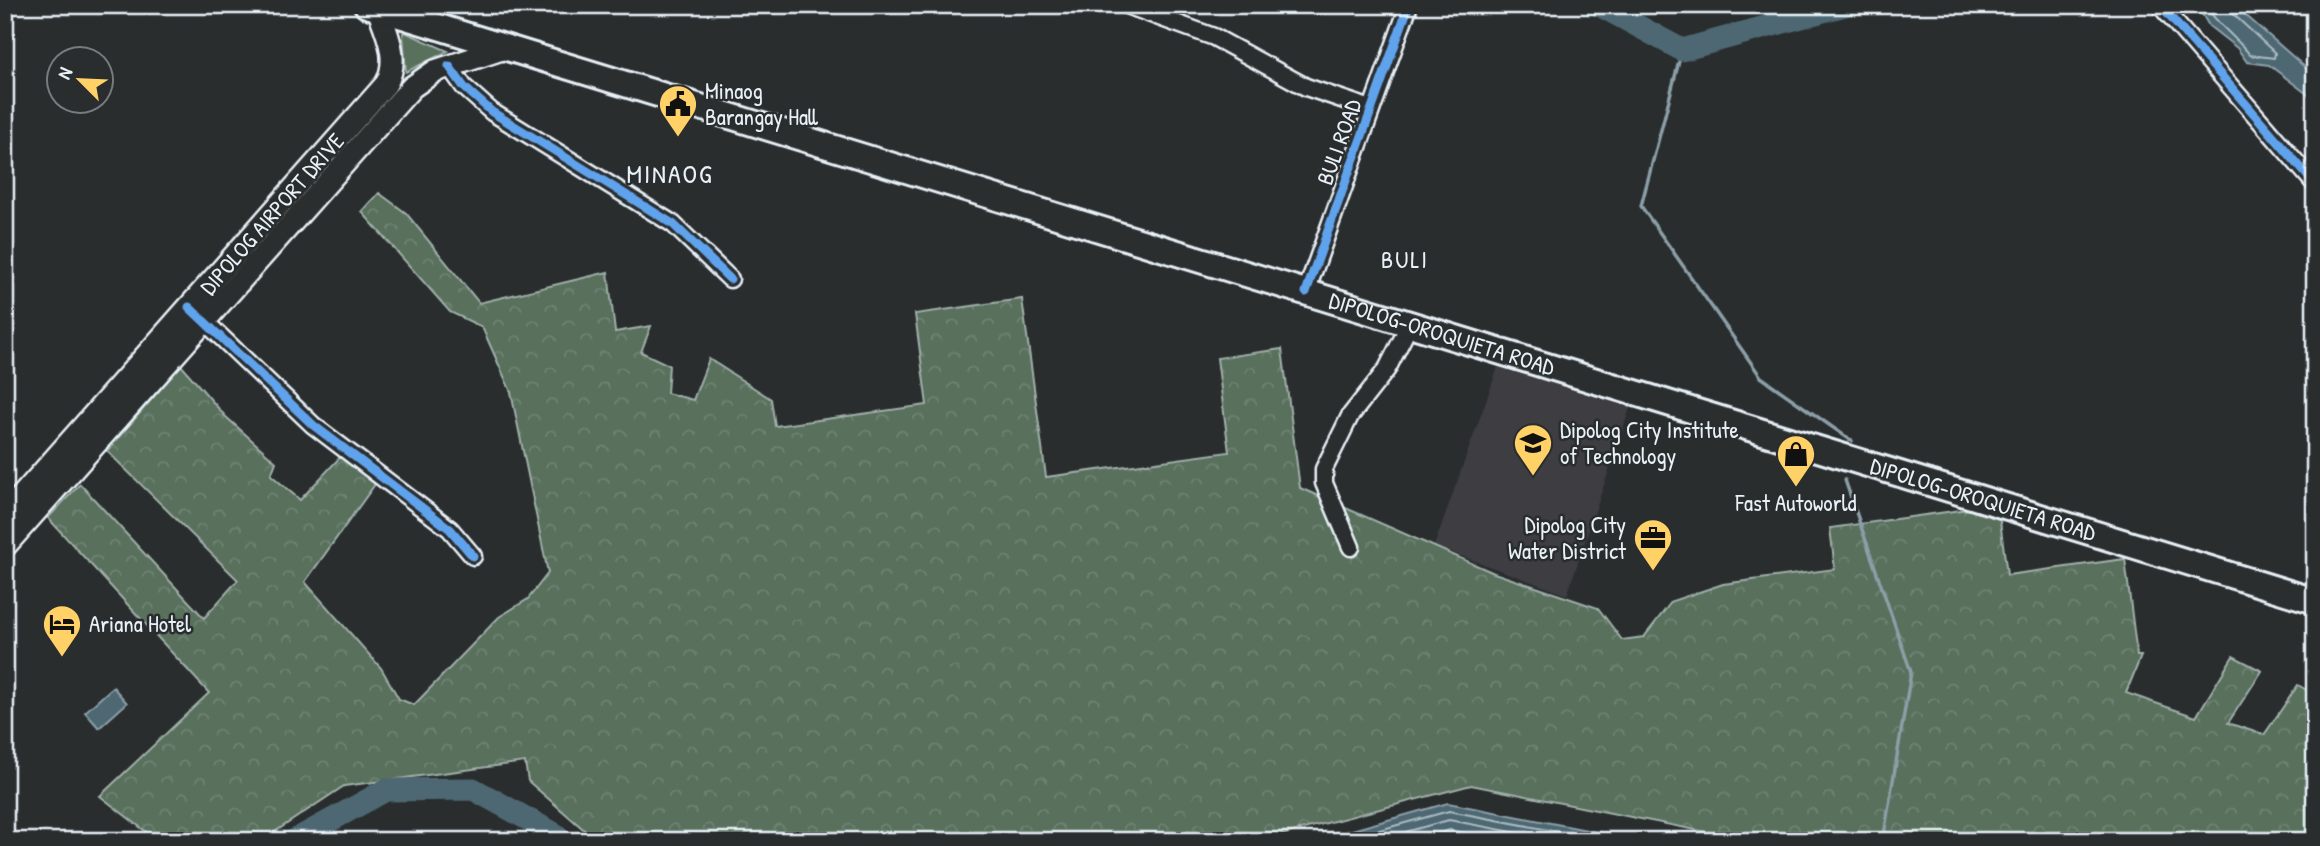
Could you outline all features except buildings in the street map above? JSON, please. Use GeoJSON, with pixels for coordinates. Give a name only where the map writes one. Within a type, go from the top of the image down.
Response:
{"type":"FeatureCollection","features":[{"type":"Feature","properties":{"kind":"highway","name":"DIPOLOG-OROQUIETA ROAD"},"geometry":{"type":"LineString","coordinates":[[373,7],[2315,601]]}},
{"type":"Feature","properties":{"kind":"main road"},"geometry":{"type":"LineString","coordinates":[[373,7],[392,54],[394,91]]}},
{"type":"Feature","properties":{"kind":"main road","name":"DIPOLOG AIRPORT DRIVE"},"geometry":{"type":"LineString","coordinates":[[5,515],[197,313],[394,91],[449,66],[505,48]]}},
{"type":"Feature","properties":{"kind":"main road","name":"DIPOLOG AIRPORT DRIVE"},"geometry":{"type":"LineString","coordinates":[[5,546],[197,313]]}},
{"type":"Feature","properties":{"kind":"street"},"geometry":{"type":"LineString","coordinates":[[1126,5],[1214,37],[1298,83],[1371,109]]}},
{"type":"Feature","properties":{"kind":"street","name":"BULI ROAD"},"geometry":{"type":"LineString","coordinates":[[1306,292],[1409,5]]}},
{"type":"Feature","properties":{"kind":"street"},"geometry":{"type":"LineString","coordinates":[[2160,5],[2315,184]]}},
{"type":"Feature","properties":{"kind":"street"},"geometry":{"type":"LineString","coordinates":[[449,66],[464,87],[492,112],[673,224],[730,279]]}},
{"type":"Feature","properties":{"kind":"street"},"geometry":{"type":"LineString","coordinates":[[197,313],[313,425],[443,523],[472,556]]}},
{"type":"Feature","properties":{"kind":"street"},"geometry":{"type":"LineString","coordinates":[[1351,547],[1324,483],[1324,469],[1350,416],[1373,389],[1410,324]]}},
{"type":"Feature","properties":{"kind":"shaded area","name":"Dipolog City Institute of Technology"},"geometry":{"type":"Polygon","coordinates":[[[1498,367],[1630,408],[1567,595],[1434,546],[1498,367]]]}},
{"type":"Feature","properties":{"kind":"green space"},"geometry":{"type":"Polygon","coordinates":[[[405,32],[448,51],[406,72],[405,32]]]}},
{"type":"Feature","properties":{"kind":"green space"},"geometry":{"type":"Polygon","coordinates":[[[379,193],[406,213],[479,303],[608,272],[615,332],[651,326],[641,352],[669,365],[667,393],[693,400],[709,359],[771,399],[775,426],[927,405],[915,314],[1022,299],[1046,477],[1229,452],[1217,358],[1282,349],[1300,488],[1494,573],[1598,608],[1622,640],[1644,637],[1672,601],[1723,584],[1835,569],[1830,528],[1998,505],[2007,575],[2125,559],[2137,656],[2141,656],[2126,693],[2196,717],[2233,656],[2262,671],[2228,723],[2264,735],[2298,685],[2315,695],[2315,841],[1751,841],[1471,785],[1258,841],[597,841],[528,781],[525,762],[344,786],[261,841],[158,841],[100,796],[209,693],[48,518],[80,484],[204,618],[238,580],[107,451],[181,365],[225,416],[276,462],[271,475],[300,500],[343,454],[378,480],[305,582],[381,668],[399,699],[414,705],[499,617],[528,599],[548,573],[511,392],[482,327],[450,312],[362,212],[379,193]]]}},
{"type":"Feature","properties":{"kind":"water"},"geometry":{"type":"Polygon","coordinates":[[[2197,5],[2234,5],[2315,76],[2315,100],[2269,65],[2247,62],[2237,48],[2209,26],[2197,5]]]}},
{"type":"Feature","properties":{"kind":"water"},"geometry":{"type":"Polygon","coordinates":[[[113,687],[127,703],[99,728],[85,712],[113,687]]]}},
{"type":"Feature","properties":{"kind":"water"},"geometry":{"type":"Polygon","coordinates":[[[1448,803],[1644,841],[1313,841],[1448,803]]]}},
{"type":"Feature","properties":{"kind":"waterway"},"geometry":{"type":"LineString","coordinates":[[1599,5],[1682,50],[1845,5]]}},
{"type":"Feature","properties":{"kind":"waterway"},"geometry":{"type":"LineString","coordinates":[[1682,50],[1641,206],[1761,377],[1852,441]]}},
{"type":"Feature","properties":{"kind":"waterway"},"geometry":{"type":"LineString","coordinates":[[1845,480],[1911,672],[1883,841]]}},
{"type":"Feature","properties":{"kind":"waterway"},"geometry":{"type":"LineString","coordinates":[[293,841],[386,790],[473,789],[555,834],[562,841]]}},
{"type":"Feature","properties":{"kind":"cycle path"},"geometry":{"type":"LineString","coordinates":[[1306,292],[1409,5]]}},
{"type":"Feature","properties":{"kind":"cycle path"},"geometry":{"type":"LineString","coordinates":[[2160,5],[2315,184]]}},
{"type":"Feature","properties":{"kind":"cycle path"},"geometry":{"type":"LineString","coordinates":[[449,66],[464,87],[492,112],[673,224],[730,279]]}},
{"type":"Feature","properties":{"kind":"cycle path"},"geometry":{"type":"LineString","coordinates":[[189,307],[313,425],[450,529],[473,556]]}},
{"type":"Feature","properties":{"kind":"place","name":"Minaog Barangay Hall"},"geometry":{"type":"Point","coordinates":[678,138]}},
{"type":"Feature","properties":{"kind":"place","name":"Dipolog City Institute of Technology"},"geometry":{"type":"Point","coordinates":[1533,477]}},
{"type":"Feature","properties":{"kind":"place","name":"Fast Autoworld"},"geometry":{"type":"Point","coordinates":[1796,488]}},
{"type":"Feature","properties":{"kind":"place","name":"Dipolog City Water District"},"geometry":{"type":"Point","coordinates":[1653,572]}},
{"type":"Feature","properties":{"kind":"place","name":"Ariana Hotel"},"geometry":{"type":"Point","coordinates":[62,658]}},
{"type":"Feature","properties":{"kind":"district","name":"MINAOG"},"geometry":{"type":"Point","coordinates":[670,174]}},
{"type":"Feature","properties":{"kind":"district","name":"BULI"},"geometry":{"type":"Point","coordinates":[1405,260]}}]}
